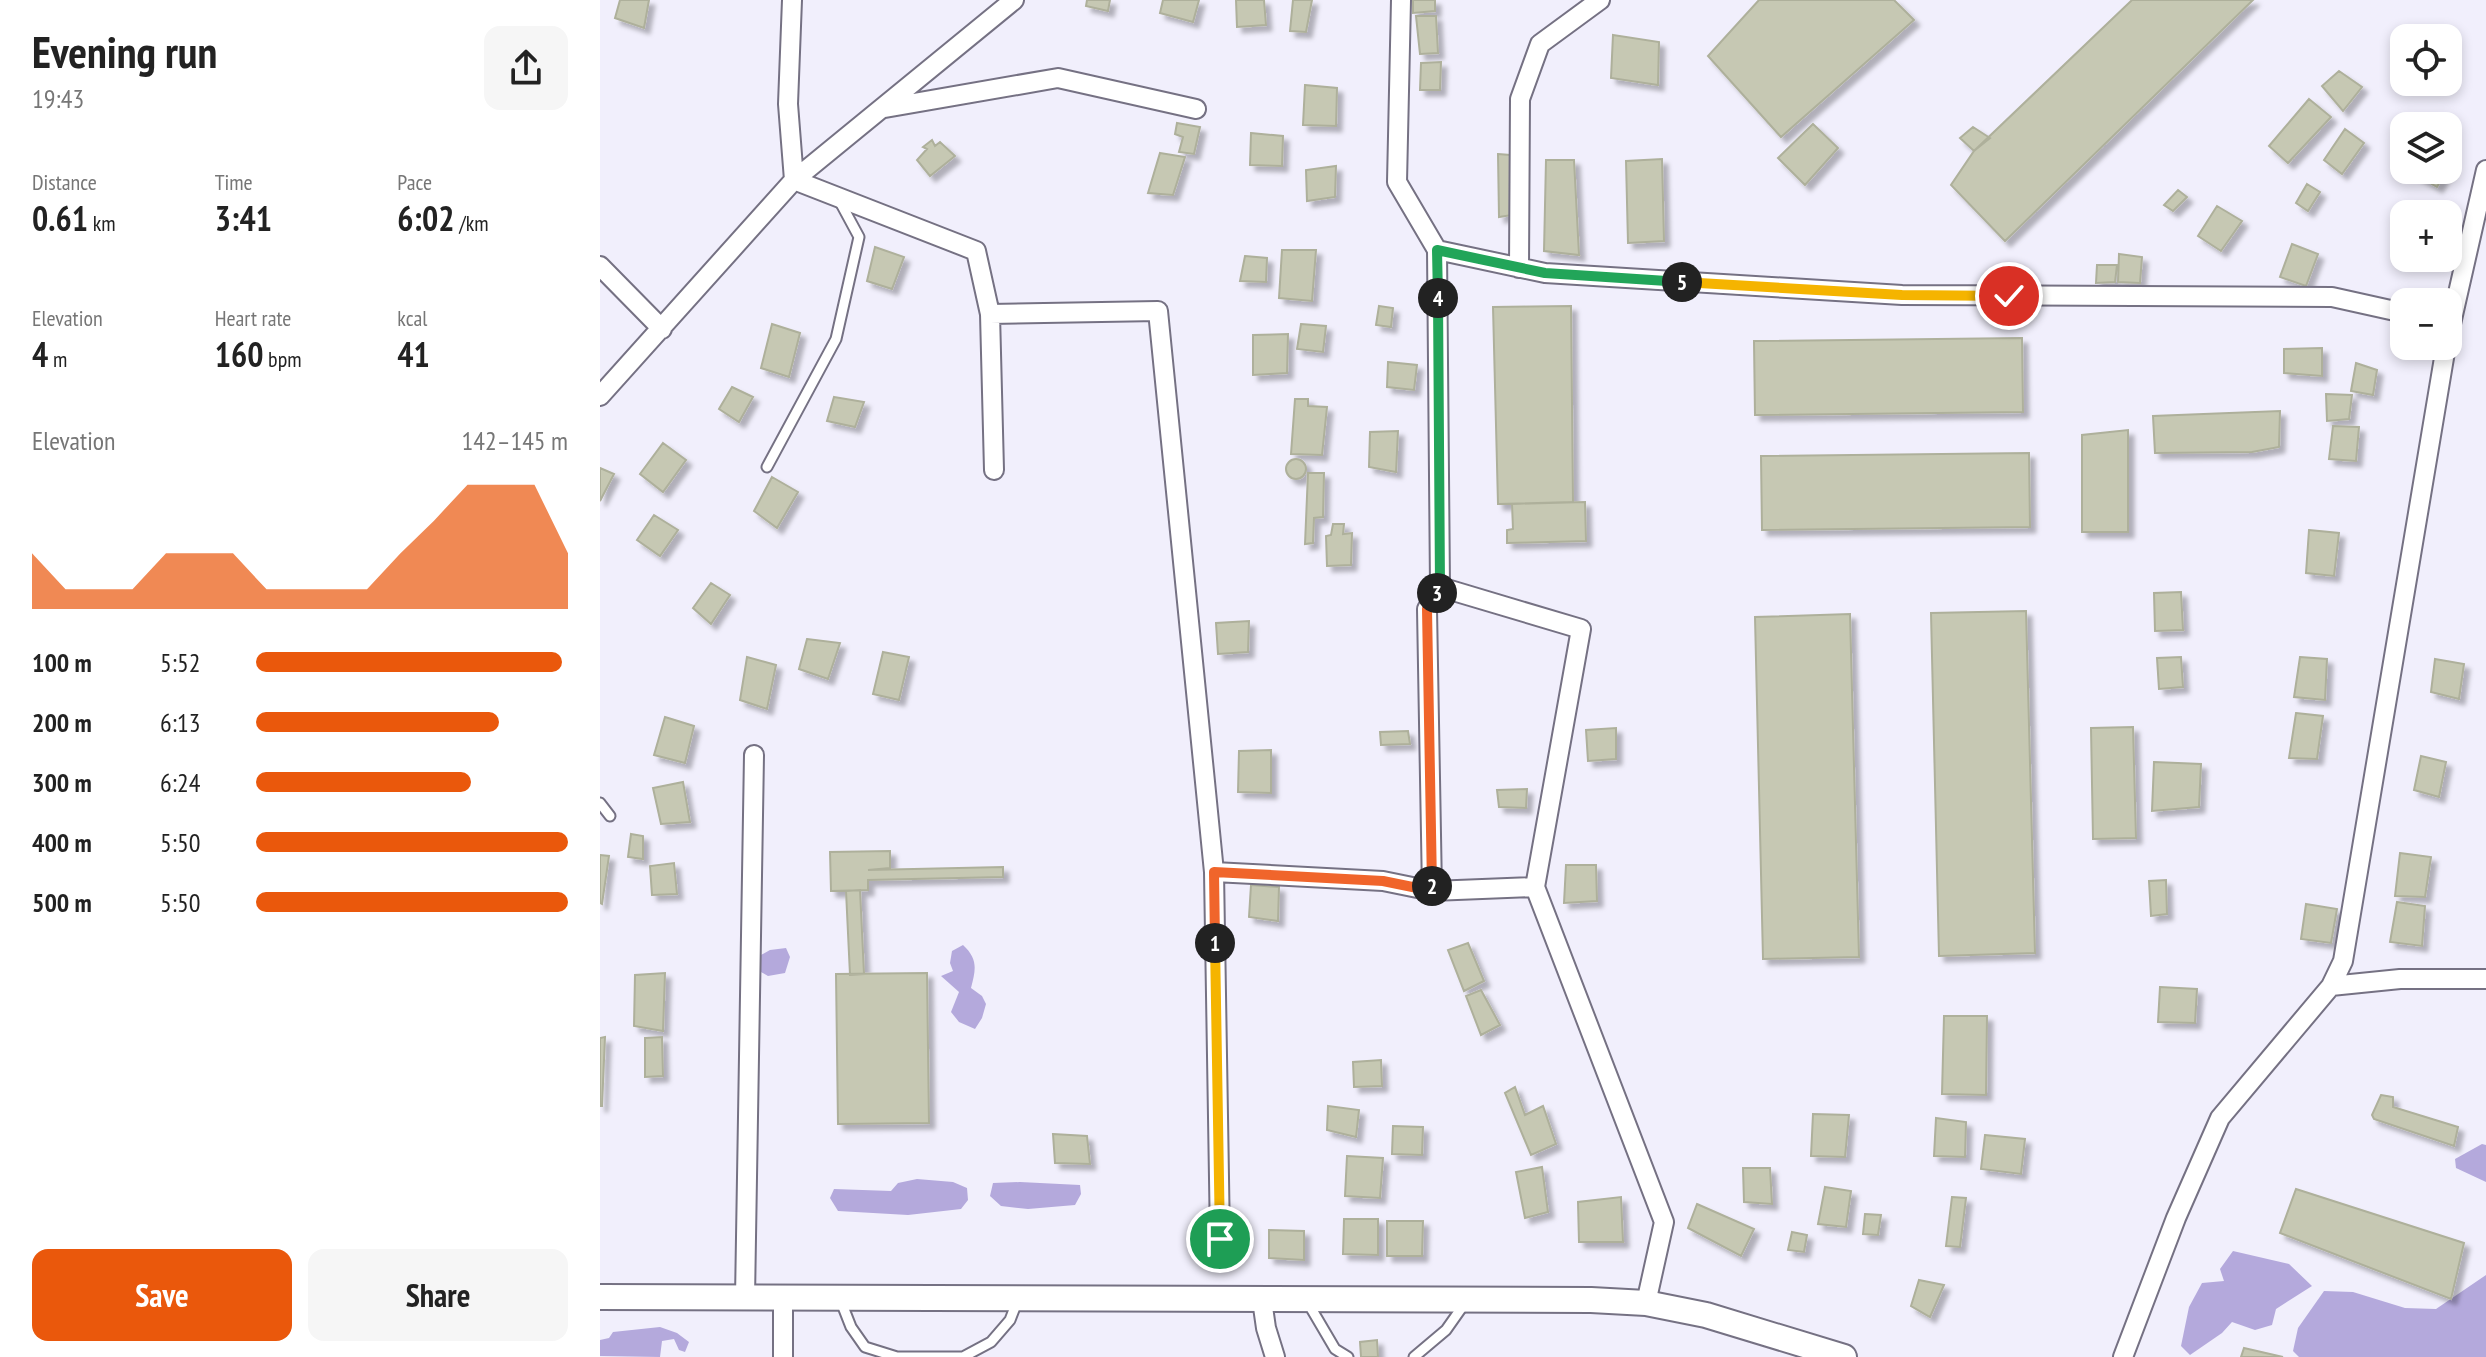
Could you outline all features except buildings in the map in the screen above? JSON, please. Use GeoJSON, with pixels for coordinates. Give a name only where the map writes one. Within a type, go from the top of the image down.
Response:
{"type":"FeatureCollection","features":[{"type":"Feature","properties":{"kind":"street"},"geometry":{"type":"LineString","coordinates":[[792,0],[788,104],[794,180]]}},
{"type":"Feature","properties":{"kind":"street"},"geometry":{"type":"LineString","coordinates":[[600,396],[794,180],[1014,0]]}},
{"type":"Feature","properties":{"kind":"street"},"geometry":{"type":"LineString","coordinates":[[1401,0],[1397,182],[1437,250],[1440,587],[1427,609],[1432,891]]}},
{"type":"Feature","properties":{"kind":"street"},"geometry":{"type":"LineString","coordinates":[[1519,268],[1520,99],[1540,44],[1600,0]]}},
{"type":"Feature","properties":{"kind":"street"},"geometry":{"type":"LineString","coordinates":[[882,109],[1058,78],[1196,109]]}},
{"type":"Feature","properties":{"kind":"street"},"geometry":{"type":"LineString","coordinates":[[2458,288],[2486,170]]}},
{"type":"Feature","properties":{"kind":"street"},"geometry":{"type":"LineString","coordinates":[[794,180],[976,251],[990,314],[994,470]]}},
{"type":"Feature","properties":{"kind":"street"},"geometry":{"type":"LineString","coordinates":[[1437,250],[1545,273],[1902,295],[2332,297],[2390,310]]}},
{"type":"Feature","properties":{"kind":"street"},"geometry":{"type":"LineString","coordinates":[[600,266],[662,329]]}},
{"type":"Feature","properties":{"kind":"street"},"geometry":{"type":"LineString","coordinates":[[990,314],[1158,311],[1214,872],[1220,1239]]}},
{"type":"Feature","properties":{"kind":"street"},"geometry":{"type":"LineString","coordinates":[[2123,1357],[2176,1218],[2220,1118],[2331,986],[2343,961],[2444,360]]}},
{"type":"Feature","properties":{"kind":"street"},"geometry":{"type":"LineString","coordinates":[[1440,587],[1581,629],[1535,887],[1664,1222],[1646,1303]]}},
{"type":"Feature","properties":{"kind":"street"},"geometry":{"type":"LineString","coordinates":[[745,1298],[754,755]]}},
{"type":"Feature","properties":{"kind":"street"},"geometry":{"type":"LineString","coordinates":[[1214,872],[1383,881],[1432,891],[1535,887]]}},
{"type":"Feature","properties":{"kind":"street"},"geometry":{"type":"LineString","coordinates":[[2331,986],[2400,979],[2486,979]]}},
{"type":"Feature","properties":{"kind":"street"},"geometry":{"type":"LineString","coordinates":[[600,1297],[1591,1300],[1646,1303],[1706,1315],[1844,1357]]}},
{"type":"Feature","properties":{"kind":"street"},"geometry":{"type":"LineString","coordinates":[[783,1298],[783,1357]]}},
{"type":"Feature","properties":{"kind":"street"},"geometry":{"type":"LineString","coordinates":[[1262,1300],[1275,1357]]}},
{"type":"Feature","properties":{"kind":"lane"},"geometry":{"type":"LineString","coordinates":[[767,467],[836,339],[859,237],[838,198],[794,180]]}},
{"type":"Feature","properties":{"kind":"lane"},"geometry":{"type":"LineString","coordinates":[[600,803],[610,816]]}},
{"type":"Feature","properties":{"kind":"lane"},"geometry":{"type":"LineString","coordinates":[[840,1298],[851,1327],[865,1347],[897,1357],[963,1357],[991,1342],[1010,1320],[1018,1299]]}},
{"type":"Feature","properties":{"kind":"lane"},"geometry":{"type":"LineString","coordinates":[[1306,1300],[1335,1349],[1348,1357]]}},
{"type":"Feature","properties":{"kind":"lane"},"geometry":{"type":"LineString","coordinates":[[1414,1357],[1446,1330],[1467,1300]]}},
{"type":"Feature","properties":{"kind":"shaded area"},"geometry":{"type":"Polygon","coordinates":[[[963,945],[974,965],[971,988],[982,996],[986,1004],[975,1029],[959,1022],[951,1012],[959,992],[941,976],[953,971],[950,963],[952,951],[963,945]]]}},
{"type":"Feature","properties":{"kind":"shaded area"},"geometry":{"type":"Polygon","coordinates":[[[786,948],[790,957],[785,973],[768,976],[761,972],[761,955],[786,948]]]}},
{"type":"Feature","properties":{"kind":"shaded area"},"geometry":{"type":"Polygon","coordinates":[[[2482,1144],[2486,1145],[2486,1182],[2456,1168],[2455,1159],[2482,1144]]]}},
{"type":"Feature","properties":{"kind":"shaded area"},"geometry":{"type":"Polygon","coordinates":[[[917,1179],[953,1182],[967,1188],[968,1200],[961,1209],[908,1215],[838,1211],[830,1198],[834,1189],[891,1191],[898,1183],[917,1179]]]}},
{"type":"Feature","properties":{"kind":"shaded area"},"geometry":{"type":"Polygon","coordinates":[[[993,1183],[1080,1185],[1081,1194],[1075,1205],[1028,1209],[1001,1206],[990,1196],[993,1183]]]}},
{"type":"Feature","properties":{"kind":"shaded area"},"geometry":{"type":"Polygon","coordinates":[[[2233,1251],[2289,1264],[2312,1286],[2276,1309],[2272,1325],[2255,1330],[2232,1322],[2222,1333],[2190,1355],[2181,1346],[2189,1307],[2202,1283],[2224,1281],[2220,1269],[2233,1251]]]}},
{"type":"Feature","properties":{"kind":"shaded area"},"geometry":{"type":"Polygon","coordinates":[[[2486,1275],[2486,1357],[2299,1357],[2293,1351],[2298,1328],[2324,1291],[2353,1292],[2405,1308],[2436,1309],[2486,1275]]]}},
{"type":"Feature","properties":{"kind":"shaded area"},"geometry":{"type":"Polygon","coordinates":[[[660,1327],[677,1333],[689,1342],[685,1352],[679,1350],[674,1339],[662,1341],[660,1357],[600,1356],[600,1340],[609,1338],[613,1332],[660,1327]]]}},
{"type":"Feature","properties":{"kind":"route"},"geometry":{"type":"LineString","coordinates":[[1220,1239],[1214,872],[1383,881],[1432,891],[1427,609],[1440,587],[1437,250],[1545,273],[1902,295],[2009,296]]}}]}
